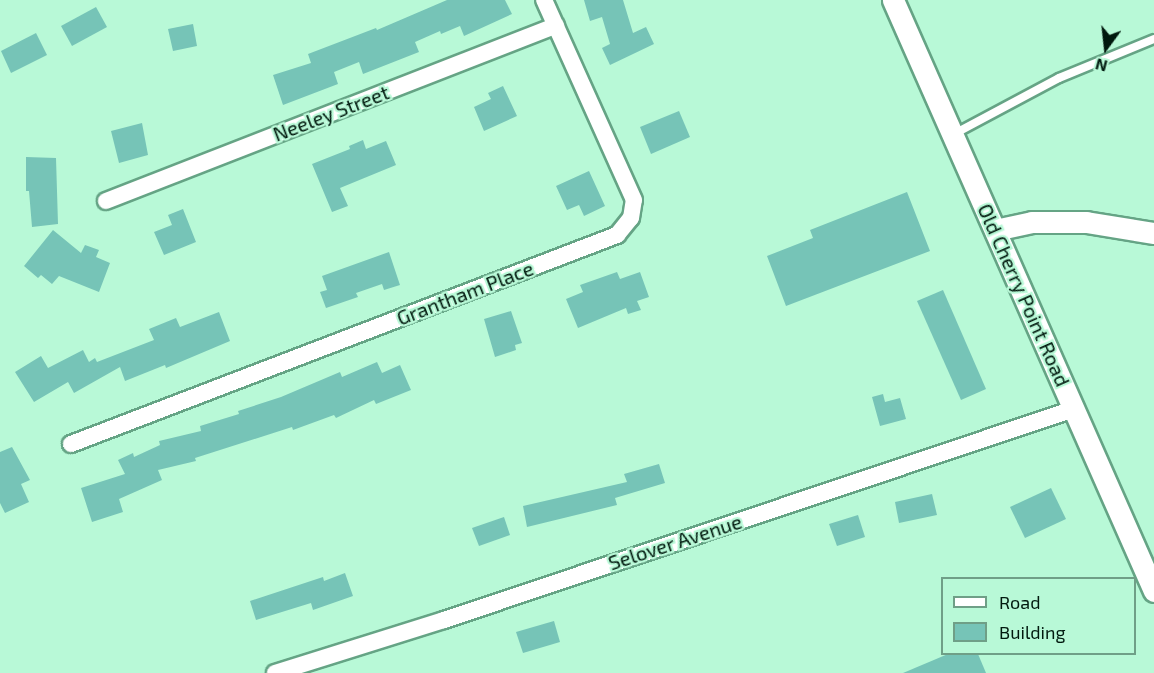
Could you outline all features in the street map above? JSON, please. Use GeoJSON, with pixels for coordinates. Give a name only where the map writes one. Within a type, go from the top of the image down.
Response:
{"type":"FeatureCollection","features":[{"type":"Feature","properties":{"kind":"street","name":"Grantham Place"},"geometry":{"type":"LineString","coordinates":[[71,444],[617,235],[631,218],[634,200],[544,0]]}},
{"type":"Feature","properties":{"kind":"street","name":"Old Cherry Point Road"},"geometry":{"type":"LineString","coordinates":[[892,0],[1154,591]]}},
{"type":"Feature","properties":{"kind":"street","name":"Neeley Street"},"geometry":{"type":"LineString","coordinates":[[106,201],[556,26]]}},
{"type":"Feature","properties":{"kind":"street"},"geometry":{"type":"LineString","coordinates":[[995,230],[1032,222],[1086,222],[1154,233]]}},
{"type":"Feature","properties":{"kind":"street","name":"Selover Avenue"},"geometry":{"type":"LineString","coordinates":[[275,673],[444,620],[1074,408]]}},
{"type":"Feature","properties":{"kind":"lane"},"geometry":{"type":"LineString","coordinates":[[953,134],[1059,78],[1154,39]]}},
{"type":"Feature","properties":{"kind":"building"},"geometry":{"type":"Polygon","coordinates":[[[447,0],[505,0],[512,14],[464,36],[460,26],[441,34],[440,31],[415,42],[419,52],[363,74],[359,62],[334,72],[338,84],[283,105],[273,75],[311,63],[308,54],[376,28],[377,30],[447,0]]]}},
{"type":"Feature","properties":{"kind":"building"},"geometry":{"type":"Polygon","coordinates":[[[584,0],[623,0],[633,33],[646,27],[654,44],[610,65],[602,48],[610,44],[602,17],[590,21],[584,0]]]}},
{"type":"Feature","properties":{"kind":"building"},"geometry":{"type":"Polygon","coordinates":[[[96,7],[107,27],[72,46],[61,26],[96,7]]]}},
{"type":"Feature","properties":{"kind":"building"},"geometry":{"type":"Polygon","coordinates":[[[193,24],[197,46],[173,51],[168,29],[193,24]]]}},
{"type":"Feature","properties":{"kind":"building"},"geometry":{"type":"Polygon","coordinates":[[[36,33],[47,55],[11,73],[1,51],[36,33]]]}},
{"type":"Feature","properties":{"kind":"building"},"geometry":{"type":"Polygon","coordinates":[[[503,86],[517,116],[484,131],[474,107],[491,99],[488,93],[503,86]]]}},
{"type":"Feature","properties":{"kind":"building"},"geometry":{"type":"Polygon","coordinates":[[[679,111],[690,137],[651,154],[640,127],[679,111]]]}},
{"type":"Feature","properties":{"kind":"building"},"geometry":{"type":"Polygon","coordinates":[[[142,123],[148,155],[119,163],[111,131],[142,123]]]}},
{"type":"Feature","properties":{"kind":"building"},"geometry":{"type":"Polygon","coordinates":[[[363,140],[366,149],[386,141],[396,165],[340,188],[348,206],[332,212],[312,164],[350,149],[349,146],[363,140]]]}},
{"type":"Feature","properties":{"kind":"building"},"geometry":{"type":"Polygon","coordinates":[[[26,157],[56,158],[58,224],[32,227],[29,191],[26,191],[26,157]]]}},
{"type":"Feature","properties":{"kind":"building"},"geometry":{"type":"Polygon","coordinates":[[[589,171],[605,206],[584,216],[579,205],[567,210],[556,186],[589,171]]]}},
{"type":"Feature","properties":{"kind":"building"},"geometry":{"type":"Polygon","coordinates":[[[907,192],[930,251],[786,306],[767,256],[813,238],[810,230],[907,192]]]}},
{"type":"Feature","properties":{"kind":"building"},"geometry":{"type":"Polygon","coordinates":[[[183,209],[196,242],[164,255],[154,232],[172,225],[168,215],[183,209]]]}},
{"type":"Feature","properties":{"kind":"building"},"geometry":{"type":"Polygon","coordinates":[[[53,230],[81,253],[85,245],[99,250],[96,257],[110,263],[99,292],[59,276],[52,284],[41,275],[38,278],[24,266],[53,230]]]}},
{"type":"Feature","properties":{"kind":"building"},"geometry":{"type":"Polygon","coordinates":[[[389,252],[400,285],[384,290],[382,284],[356,293],[358,297],[326,308],[320,292],[327,290],[322,276],[389,252]]]}},
{"type":"Feature","properties":{"kind":"building"},"geometry":{"type":"Polygon","coordinates":[[[617,272],[620,279],[640,272],[649,297],[637,301],[641,310],[628,314],[626,308],[578,328],[566,299],[583,292],[580,285],[617,272]]]}},
{"type":"Feature","properties":{"kind":"building"},"geometry":{"type":"Polygon","coordinates":[[[943,290],[986,389],[961,400],[917,301],[943,290]]]}},
{"type":"Feature","properties":{"kind":"building"},"geometry":{"type":"Polygon","coordinates":[[[511,311],[522,343],[515,345],[516,350],[495,357],[484,319],[511,311]]]}},
{"type":"Feature","properties":{"kind":"building"},"geometry":{"type":"Polygon","coordinates":[[[219,312],[230,341],[166,368],[165,365],[125,381],[120,367],[74,393],[68,382],[34,402],[15,372],[41,356],[48,368],[83,350],[89,362],[95,358],[97,362],[154,340],[149,329],[176,318],[180,327],[219,312]]]}},
{"type":"Feature","properties":{"kind":"building"},"geometry":{"type":"Polygon","coordinates":[[[377,362],[382,373],[400,365],[411,390],[376,404],[374,400],[336,418],[334,415],[293,430],[292,427],[195,458],[196,461],[158,470],[162,480],[119,499],[123,512],[92,522],[81,488],[125,474],[118,460],[133,453],[134,457],[160,445],[159,441],[201,431],[200,426],[239,414],[238,411],[281,397],[340,372],[342,377],[377,362]]]}},
{"type":"Feature","properties":{"kind":"building"},"geometry":{"type":"Polygon","coordinates":[[[883,394],[885,402],[900,398],[906,419],[880,426],[872,397],[883,394]]]}},
{"type":"Feature","properties":{"kind":"building"},"geometry":{"type":"Polygon","coordinates":[[[12,447],[30,480],[21,484],[29,502],[5,513],[0,503],[0,452],[12,447]]]}},
{"type":"Feature","properties":{"kind":"building"},"geometry":{"type":"Polygon","coordinates":[[[659,464],[665,483],[615,498],[617,505],[527,527],[523,506],[627,482],[624,474],[659,464]]]}},
{"type":"Feature","properties":{"kind":"building"},"geometry":{"type":"Polygon","coordinates":[[[1051,488],[1066,519],[1025,538],[1010,507],[1051,488]]]}},
{"type":"Feature","properties":{"kind":"building"},"geometry":{"type":"Polygon","coordinates":[[[932,494],[937,515],[899,523],[895,502],[932,494]]]}},
{"type":"Feature","properties":{"kind":"building"},"geometry":{"type":"Polygon","coordinates":[[[858,515],[865,537],[837,546],[829,524],[858,515]]]}},
{"type":"Feature","properties":{"kind":"building"},"geometry":{"type":"Polygon","coordinates":[[[504,517],[510,535],[479,546],[472,528],[504,517]]]}},
{"type":"Feature","properties":{"kind":"building"},"geometry":{"type":"Polygon","coordinates":[[[345,573],[353,596],[313,610],[311,603],[256,620],[250,601],[323,577],[324,581],[345,573]]]}},
{"type":"Feature","properties":{"kind":"building"},"geometry":{"type":"Polygon","coordinates":[[[554,621],[560,642],[523,653],[516,632],[554,621]]]}},
{"type":"Feature","properties":{"kind":"building"},"geometry":{"type":"Polygon","coordinates":[[[946,655],[978,655],[986,673],[903,673],[946,655]]]}}]}
